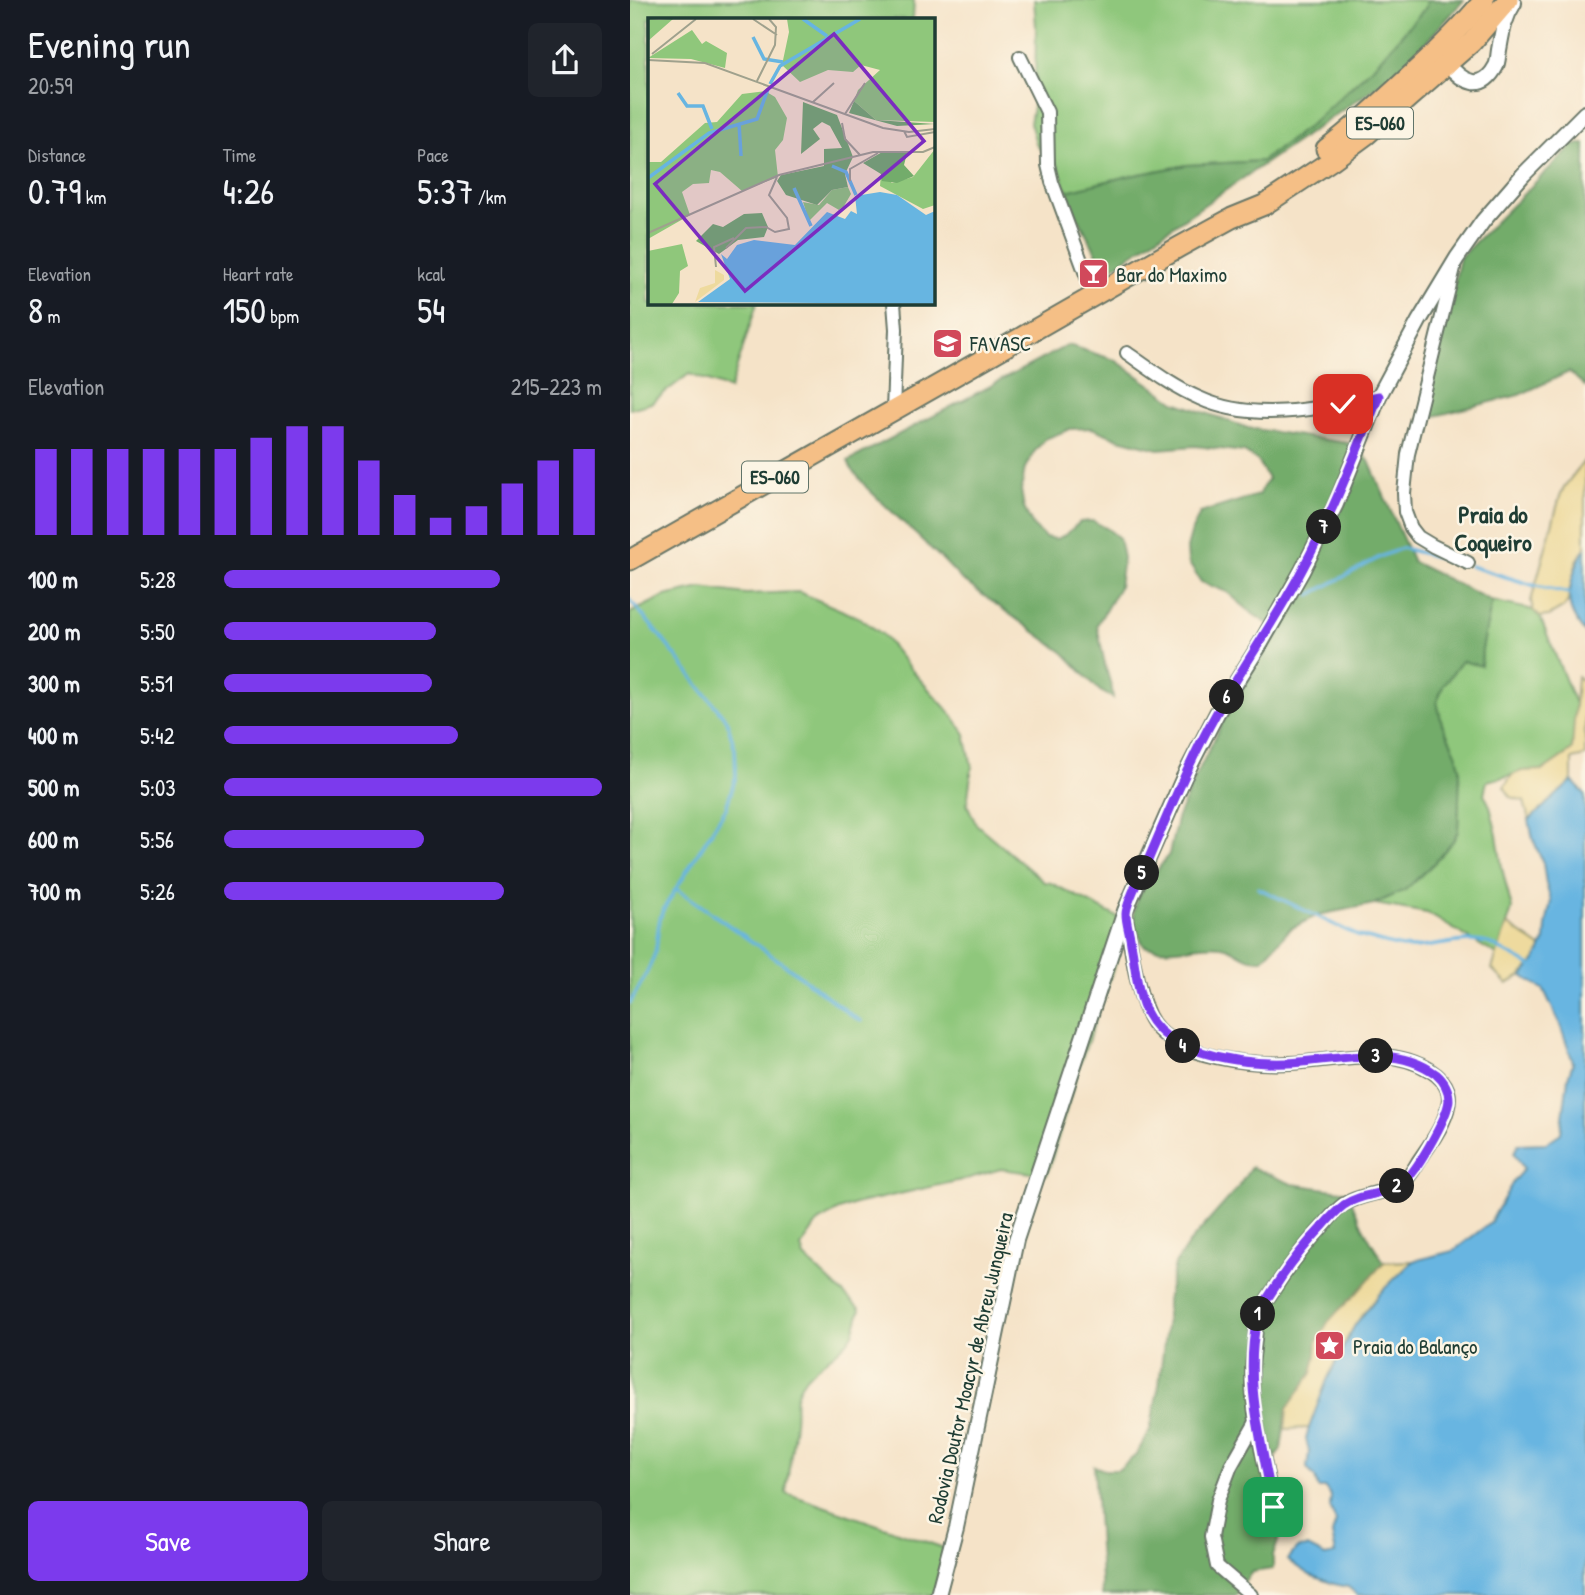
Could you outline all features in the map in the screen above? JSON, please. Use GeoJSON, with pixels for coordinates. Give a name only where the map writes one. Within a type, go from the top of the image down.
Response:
{"type":"FeatureCollection","features":[{"type":"Feature","properties":{"kind":"main road"},"geometry":{"type":"LineString","coordinates":[[1496,5],[1516,0]]}},
{"type":"Feature","properties":{"kind":"main road","name":"ES-060"},"geometry":{"type":"LineString","coordinates":[[1232,218],[1260,194],[1342,136],[1469,19],[1496,5]]}},
{"type":"Feature","properties":{"kind":"main road","name":"ES-060"},"geometry":{"type":"LineString","coordinates":[[630,560],[1232,218],[1264,205],[1366,135],[1472,42],[1496,5]]}},
{"type":"Feature","properties":{"kind":"main road"},"geometry":{"type":"LineString","coordinates":[[1448,64],[1448,52],[1464,33],[1469,19]]}},
{"type":"Feature","properties":{"kind":"street"},"geometry":{"type":"LineString","coordinates":[[1448,64],[1456,74],[1474,83],[1482,81],[1490,74],[1497,65],[1506,17],[1516,0]]}},
{"type":"Feature","properties":{"kind":"street"},"geometry":{"type":"LineString","coordinates":[[1020,57],[1047,112],[1048,165],[1052,182],[1094,296]]}},
{"type":"Feature","properties":{"kind":"street","name":"Rodovia Doutor Moacyr de Abreu Junqueira"},"geometry":{"type":"LineString","coordinates":[[937,1595],[956,1527],[1016,1240],[1125,911],[1184,777],[1211,724],[1288,595],[1336,503],[1379,396],[1419,321],[1483,221],[1523,175],[1585,113]]}},
{"type":"Feature","properties":{"kind":"street"},"geometry":{"type":"LineString","coordinates":[[1457,258],[1408,454],[1404,493],[1405,512],[1418,537],[1468,563]]}},
{"type":"Feature","properties":{"kind":"street"},"geometry":{"type":"LineString","coordinates":[[893,411],[896,329],[894,304]]}},
{"type":"Feature","properties":{"kind":"street"},"geometry":{"type":"LineString","coordinates":[[1127,353],[1176,386],[1200,399],[1227,408],[1255,411],[1311,409],[1379,396]]}},
{"type":"Feature","properties":{"kind":"street"},"geometry":{"type":"LineString","coordinates":[[1125,911],[1143,1004],[1154,1024],[1166,1037],[1186,1048],[1220,1058],[1255,1063],[1293,1063],[1364,1055],[1387,1056],[1427,1068],[1439,1076],[1449,1094],[1443,1120],[1406,1180],[1396,1187],[1354,1199],[1341,1206],[1306,1244],[1281,1277],[1258,1315],[1251,1372],[1256,1422],[1273,1507]]}},
{"type":"Feature","properties":{"kind":"street"},"geometry":{"type":"LineString","coordinates":[[1251,1595],[1217,1566],[1211,1537],[1218,1500],[1231,1466],[1256,1422]]}},
{"type":"Feature","properties":{"kind":"green space"},"geometry":{"type":"Polygon","coordinates":[[[630,0],[914,0],[913,18],[648,18],[648,304],[757,304],[730,389],[689,374],[651,403],[630,409],[630,0]]]}},
{"type":"Feature","properties":{"kind":"green space"},"geometry":{"type":"Polygon","coordinates":[[[1034,0],[1427,0],[1426,7],[1376,64],[1309,126],[1262,161],[1187,165],[1067,191],[1057,164],[1037,146],[1030,123],[1035,96],[1034,0]]]}},
{"type":"Feature","properties":{"kind":"green space"},"geometry":{"type":"Polygon","coordinates":[[[1427,0],[1464,0],[1418,51],[1388,79],[1106,272],[1067,191],[1187,165],[1262,161],[1309,126],[1376,64],[1426,7],[1427,0]]]}},
{"type":"Feature","properties":{"kind":"green space"},"geometry":{"type":"Polygon","coordinates":[[[1585,144],[1585,386],[1569,372],[1519,395],[1431,417],[1433,381],[1460,257],[1572,146],[1585,144]]]}},
{"type":"Feature","properties":{"kind":"green space"},"geometry":{"type":"Polygon","coordinates":[[[1068,345],[1115,360],[1175,402],[1248,428],[1354,444],[1369,461],[1413,562],[1492,601],[1481,666],[1462,661],[1443,686],[1437,702],[1442,724],[1460,767],[1458,831],[1453,841],[1405,890],[1374,904],[1318,915],[1290,929],[1263,959],[1247,958],[1221,946],[1163,949],[1144,946],[1134,925],[1137,898],[1169,854],[1177,819],[1223,721],[1264,647],[1279,631],[1227,592],[1201,582],[1188,562],[1187,548],[1200,513],[1258,495],[1268,479],[1258,461],[1244,452],[1195,446],[1158,449],[1119,439],[1092,428],[1070,429],[1045,439],[1034,452],[1025,468],[1021,490],[1024,508],[1033,526],[1045,537],[1056,539],[1080,522],[1093,521],[1119,538],[1123,558],[1119,587],[1097,625],[1113,698],[1100,691],[1064,653],[962,580],[867,488],[848,461],[1068,345]]]}},
{"type":"Feature","properties":{"kind":"green space"},"geometry":{"type":"Polygon","coordinates":[[[701,588],[746,594],[799,592],[860,618],[883,635],[952,715],[965,734],[972,767],[967,804],[976,824],[1044,882],[1051,883],[1129,923],[1081,1061],[1047,1175],[1001,1169],[855,1204],[818,1222],[801,1247],[804,1257],[860,1309],[847,1342],[812,1371],[798,1390],[786,1493],[944,1548],[934,1595],[630,1595],[630,613],[665,596],[701,588]]]}},
{"type":"Feature","properties":{"kind":"green space"},"geometry":{"type":"Polygon","coordinates":[[[1492,601],[1533,610],[1540,617],[1576,706],[1572,750],[1543,770],[1522,771],[1487,781],[1484,794],[1490,806],[1512,909],[1497,955],[1427,913],[1375,904],[1405,890],[1434,863],[1458,831],[1460,767],[1442,724],[1437,702],[1443,686],[1462,661],[1481,665],[1492,601]]]}},
{"type":"Feature","properties":{"kind":"green space"},"geometry":{"type":"Polygon","coordinates":[[[1251,1167],[1292,1184],[1348,1192],[1355,1211],[1384,1262],[1338,1311],[1317,1342],[1312,1373],[1287,1409],[1281,1449],[1269,1468],[1276,1510],[1283,1526],[1273,1556],[1273,1569],[1252,1572],[1236,1595],[1102,1595],[1094,1466],[1104,1470],[1118,1470],[1136,1455],[1150,1430],[1159,1385],[1167,1300],[1175,1264],[1189,1243],[1237,1189],[1251,1167]]]}},
{"type":"Feature","properties":{"kind":"sand"},"geometry":{"type":"Polygon","coordinates":[[[1585,460],[1585,548],[1577,561],[1568,601],[1554,613],[1540,617],[1533,610],[1531,601],[1560,496],[1585,460]]]}},
{"type":"Feature","properties":{"kind":"sand"},"geometry":{"type":"Polygon","coordinates":[[[1577,677],[1585,681],[1585,756],[1572,759],[1572,781],[1529,820],[1524,801],[1511,797],[1504,787],[1512,775],[1522,771],[1543,770],[1572,750],[1577,677]]]}},
{"type":"Feature","properties":{"kind":"sand"},"geometry":{"type":"Polygon","coordinates":[[[1507,924],[1542,948],[1528,969],[1507,984],[1492,969],[1507,924]]]}},
{"type":"Feature","properties":{"kind":"sand","name":"Praia do Balanço"},"geometry":{"type":"Polygon","coordinates":[[[1413,1261],[1374,1301],[1354,1327],[1334,1363],[1309,1428],[1285,1429],[1287,1409],[1312,1373],[1317,1342],[1328,1322],[1384,1262],[1413,1261]]]}},
{"type":"Feature","properties":{"kind":"water"},"geometry":{"type":"Polygon","coordinates":[[[1585,548],[1585,633],[1573,614],[1569,596],[1574,571],[1585,548]]]}},
{"type":"Feature","properties":{"kind":"water"},"geometry":{"type":"Polygon","coordinates":[[[1572,781],[1585,794],[1585,1595],[1358,1595],[1348,1587],[1310,1575],[1287,1560],[1297,1548],[1308,1547],[1325,1556],[1336,1554],[1332,1534],[1336,1522],[1330,1507],[1331,1496],[1325,1488],[1318,1488],[1315,1478],[1307,1468],[1309,1452],[1306,1439],[1327,1380],[1355,1325],[1382,1291],[1413,1261],[1453,1251],[1490,1223],[1514,1180],[1524,1169],[1514,1153],[1518,1144],[1546,1143],[1561,1133],[1568,1078],[1573,1062],[1544,990],[1523,976],[1536,959],[1545,940],[1551,901],[1543,863],[1529,820],[1572,781]]]}},
{"type":"Feature","properties":{"kind":"waterway"},"geometry":{"type":"LineString","coordinates":[[1310,595],[1402,548],[1449,560]]}},
{"type":"Feature","properties":{"kind":"waterway"},"geometry":{"type":"LineString","coordinates":[[1470,566],[1569,593]]}},
{"type":"Feature","properties":{"kind":"waterway"},"geometry":{"type":"LineString","coordinates":[[630,600],[727,721],[735,749],[736,776],[726,808],[663,910],[655,953],[630,1003]]}},
{"type":"Feature","properties":{"kind":"waterway"},"geometry":{"type":"LineString","coordinates":[[1258,888],[1358,936],[1413,948],[1462,941],[1481,942],[1491,944],[1531,966]]}},
{"type":"Feature","properties":{"kind":"waterway"},"geometry":{"type":"LineString","coordinates":[[677,889],[861,1021]]}},
{"type":"Feature","properties":{"kind":"place","name":"Bar do Maximo"},"geometry":{"type":"Point","coordinates":[1093,274]}},
{"type":"Feature","properties":{"kind":"place","name":"FAVASC"},"geometry":{"type":"Point","coordinates":[947,343]}},
{"type":"Feature","properties":{"kind":"place","name":"Praia do Balanço"},"geometry":{"type":"Point","coordinates":[1330,1346]}},
{"type":"Feature","properties":{"kind":"district","name":"Praia do Coqueiro"},"geometry":{"type":"Point","coordinates":[1493,528]}},
{"type":"Feature","properties":{"kind":"route"},"geometry":{"type":"LineString","coordinates":[[1273,1507],[1256,1422],[1251,1372],[1258,1315],[1281,1277],[1306,1244],[1341,1206],[1354,1199],[1396,1187],[1406,1180],[1443,1120],[1449,1094],[1439,1076],[1427,1068],[1387,1056],[1364,1055],[1293,1063],[1255,1063],[1220,1058],[1186,1048],[1166,1037],[1154,1024],[1143,1004],[1125,911],[1184,777],[1217,713],[1302,571],[1336,503],[1379,396],[1343,404]]}}]}
